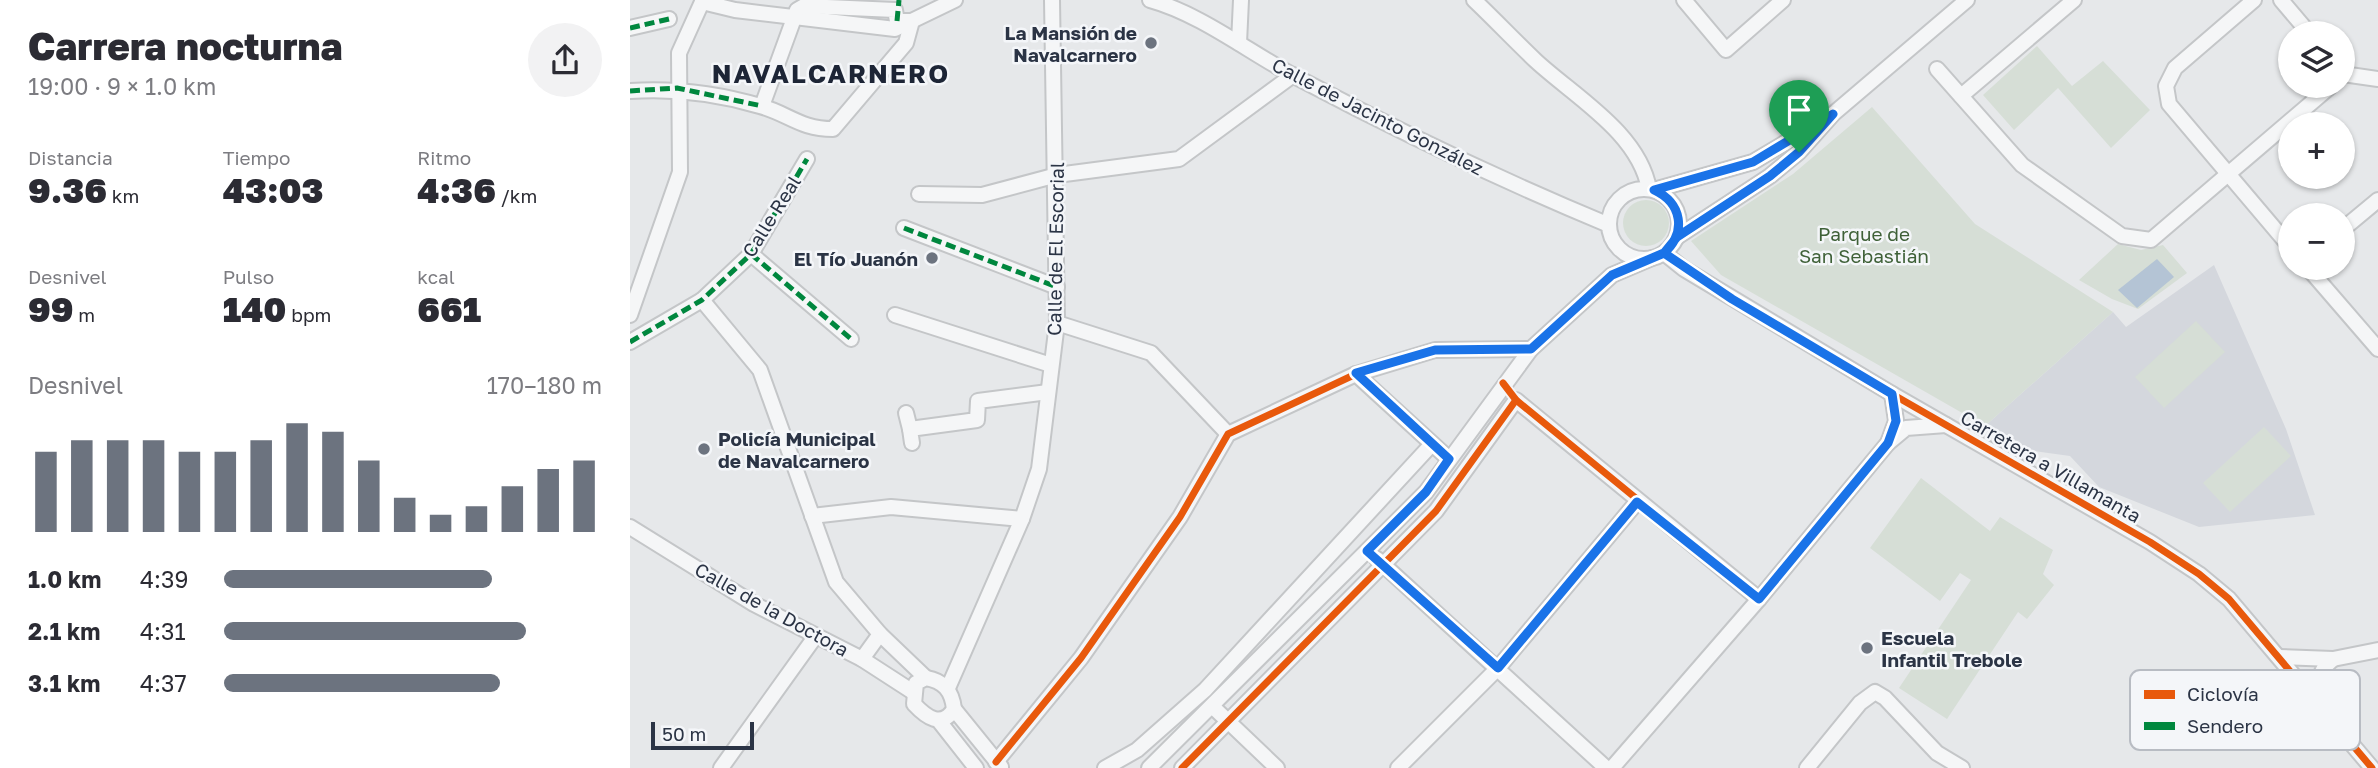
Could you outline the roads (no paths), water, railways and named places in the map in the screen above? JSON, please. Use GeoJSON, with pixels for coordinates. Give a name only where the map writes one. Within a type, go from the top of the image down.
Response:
{"type":"FeatureCollection","features":[{"type":"Feature","properties":{"kind":"street"},"geometry":{"type":"LineString","coordinates":[[630,90],[677,88],[762,106],[811,129],[833,129],[906,43],[899,0]]}},
{"type":"Feature","properties":{"kind":"street"},"geometry":{"type":"LineString","coordinates":[[904,21],[955,0]]}},
{"type":"Feature","properties":{"kind":"street","name":"Calle de El Escorial"},"geometry":{"type":"LineString","coordinates":[[948,688],[1021,519],[1039,469],[1057,323],[1057,175],[1052,0]]}},
{"type":"Feature","properties":{"kind":"street","name":"Calle de Jacinto González"},"geometry":{"type":"LineString","coordinates":[[1150,0],[1239,43],[1293,75],[1512,183],[1609,225]]}},
{"type":"Feature","properties":{"kind":"street"},"geometry":{"type":"LineString","coordinates":[[1239,43],[1241,0]]}},
{"type":"Feature","properties":{"kind":"street"},"geometry":{"type":"LineString","coordinates":[[1474,0],[1536,61],[1614,130],[1640,161],[1652,189],[1673,203],[1680,226],[1677,237]]}},
{"type":"Feature","properties":{"kind":"street"},"geometry":{"type":"LineString","coordinates":[[1684,0],[1726,50],[1783,0]]}},
{"type":"Feature","properties":{"kind":"street"},"geometry":{"type":"LineString","coordinates":[[1137,750],[1148,766],[1304,615],[1426,492],[1531,349],[1612,275],[1658,256],[1677,237],[1770,176],[1799,152],[1833,114],[1967,0]]}},
{"type":"Feature","properties":{"kind":"street"},"geometry":{"type":"LineString","coordinates":[[1961,96],[2074,0]]}},
{"type":"Feature","properties":{"kind":"street"},"geometry":{"type":"LineString","coordinates":[[2254,0],[2175,68],[2166,86],[2169,104],[2278,233]]}},
{"type":"Feature","properties":{"kind":"street"},"geometry":{"type":"LineString","coordinates":[[2281,0],[2299,21]]}},
{"type":"Feature","properties":{"kind":"street"},"geometry":{"type":"LineString","coordinates":[[630,314],[636,277],[680,172],[677,88],[679,53],[703,1],[735,10],[796,17]]}},
{"type":"Feature","properties":{"kind":"street"},"geometry":{"type":"LineString","coordinates":[[762,106],[797,10],[804,6],[895,10],[904,21]]}},
{"type":"Feature","properties":{"kind":"street"},"geometry":{"type":"LineString","coordinates":[[630,28],[669,19]]}},
{"type":"Feature","properties":{"kind":"street"},"geometry":{"type":"LineString","coordinates":[[1937,69],[2022,165],[2122,236],[2151,240],[2318,98]]}},
{"type":"Feature","properties":{"kind":"street"},"geometry":{"type":"LineString","coordinates":[[919,194],[982,195],[1057,175],[1179,159],[1293,75]]}},
{"type":"Feature","properties":{"kind":"street"},"geometry":{"type":"LineString","coordinates":[[2355,76],[2378,79]]}},
{"type":"Feature","properties":{"kind":"street"},"geometry":{"type":"LineString","coordinates":[[1658,256],[1628,255],[1618,247],[1609,225],[1611,212],[1622,196],[1639,189],[1652,189],[1753,162],[1833,114]]}},
{"type":"Feature","properties":{"kind":"street","name":"Calle Real"},"geometry":{"type":"LineString","coordinates":[[630,342],[702,300],[751,254],[807,159]]}},
{"type":"Feature","properties":{"kind":"street"},"geometry":{"type":"LineString","coordinates":[[2355,219],[2378,200]]}},
{"type":"Feature","properties":{"kind":"street"},"geometry":{"type":"LineString","coordinates":[[904,228],[1057,287]]}},
{"type":"Feature","properties":{"kind":"street"},"geometry":{"type":"LineString","coordinates":[[1612,275],[1618,247]]}},
{"type":"Feature","properties":{"kind":"street"},"geometry":{"type":"LineString","coordinates":[[751,254],[851,339]]}},
{"type":"Feature","properties":{"kind":"street","name":"Carretera a Villamanta"},"geometry":{"type":"LineString","coordinates":[[1658,256],[2199,574],[2229,599],[2291,670]]}},
{"type":"Feature","properties":{"kind":"street"},"geometry":{"type":"LineString","coordinates":[[2318,280],[2378,349]]}},
{"type":"Feature","properties":{"kind":"street"},"geometry":{"type":"LineString","coordinates":[[702,300],[760,370],[836,582],[880,634],[926,678],[938,680],[948,688],[954,709],[999,765],[1165,539],[1228,434],[1356,373],[1435,350],[1531,349]]}},
{"type":"Feature","properties":{"kind":"street"},"geometry":{"type":"LineString","coordinates":[[895,315],[1051,365]]}},
{"type":"Feature","properties":{"kind":"street"},"geometry":{"type":"LineString","coordinates":[[1057,323],[1151,353],[1228,434]]}},
{"type":"Feature","properties":{"kind":"street"},"geometry":{"type":"LineString","coordinates":[[1356,373],[1449,459]]}},
{"type":"Feature","properties":{"kind":"street"},"geometry":{"type":"LineString","coordinates":[[906,413],[911,436],[977,420],[978,401],[1048,392]]}},
{"type":"Feature","properties":{"kind":"street"},"geometry":{"type":"LineString","coordinates":[[1888,443],[1896,421],[1892,394]]}},
{"type":"Feature","properties":{"kind":"street"},"geometry":{"type":"LineString","coordinates":[[1182,768],[1436,511],[1516,400],[1637,502],[1759,599]]}},
{"type":"Feature","properties":{"kind":"street"},"geometry":{"type":"LineString","coordinates":[[1612,768],[1759,599],[1888,443],[1906,428],[1948,425]]}},
{"type":"Feature","properties":{"kind":"street"},"geometry":{"type":"LineString","coordinates":[[1105,768],[1137,750],[1205,690],[1432,444]]}},
{"type":"Feature","properties":{"kind":"street"},"geometry":{"type":"LineString","coordinates":[[1398,768],[1498,668],[1637,502]]}},
{"type":"Feature","properties":{"kind":"street"},"geometry":{"type":"LineString","coordinates":[[812,516],[891,507],[1021,519]]}},
{"type":"Feature","properties":{"kind":"street","name":"Calle de la Doctora"},"geometry":{"type":"LineString","coordinates":[[630,527],[754,604],[862,659],[913,692]]}},
{"type":"Feature","properties":{"kind":"street"},"geometry":{"type":"LineString","coordinates":[[1367,551],[1606,768]]}},
{"type":"Feature","properties":{"kind":"street"},"geometry":{"type":"LineString","coordinates":[[1328,559],[1344,574]]}},
{"type":"Feature","properties":{"kind":"street"},"geometry":{"type":"LineString","coordinates":[[1289,601],[1304,615]]}},
{"type":"Feature","properties":{"kind":"street"},"geometry":{"type":"LineString","coordinates":[[862,659],[880,634]]}},
{"type":"Feature","properties":{"kind":"street"},"geometry":{"type":"LineString","coordinates":[[721,768],[815,637]]}},
{"type":"Feature","properties":{"kind":"street"},"geometry":{"type":"LineString","coordinates":[[2279,657],[2333,659],[2378,650]]}},
{"type":"Feature","properties":{"kind":"street"},"geometry":{"type":"LineString","coordinates":[[1235,658],[1248,671]]}},
{"type":"Feature","properties":{"kind":"street"},"geometry":{"type":"LineString","coordinates":[[2320,670],[2333,659]]}},
{"type":"Feature","properties":{"kind":"street"},"geometry":{"type":"LineString","coordinates":[[926,678],[916,683],[913,692],[914,704],[926,717],[939,721],[976,768]]}},
{"type":"Feature","properties":{"kind":"street"},"geometry":{"type":"LineString","coordinates":[[1807,768],[1870,693],[1878,692],[1937,753],[1962,768]]}},
{"type":"Feature","properties":{"kind":"street"},"geometry":{"type":"LineString","coordinates":[[1212,706],[1276,768]]}},
{"type":"Feature","properties":{"kind":"street"},"geometry":{"type":"LineString","coordinates":[[939,721],[949,717],[954,709]]}},
{"type":"Feature","properties":{"kind":"street","name":"Carretera a Villamanta"},"geometry":{"type":"LineString","coordinates":[[2358,750],[2372,768]]}},
{"type":"Feature","properties":{"kind":"water"},"geometry":{"type":"Polygon","coordinates":[[[2157,259],[2174,277],[2137,308],[2118,290],[2157,259]]]}},
{"type":"Feature","properties":{"kind":"place","name":"La Mansión de Navalcarnero"},"geometry":{"type":"Point","coordinates":[1151,43]}},
{"type":"Feature","properties":{"kind":"place","name":"El Tío Juanón"},"geometry":{"type":"Point","coordinates":[932,258]}},
{"type":"Feature","properties":{"kind":"place","name":"Policía Municipal de Navalcarnero"},"geometry":{"type":"Point","coordinates":[704,449]}},
{"type":"Feature","properties":{"kind":"place","name":"Escuela Infantil Trebole"},"geometry":{"type":"Point","coordinates":[1867,648]}},
{"type":"Feature","properties":{"kind":"district","name":"NAVALCARNERO"},"geometry":{"type":"Point","coordinates":[831,73]}},
{"type":"Feature","properties":{"kind":"park label","name":"Parque de San Sebastián"},"geometry":{"type":"Point","coordinates":[1864,244]}}]}
